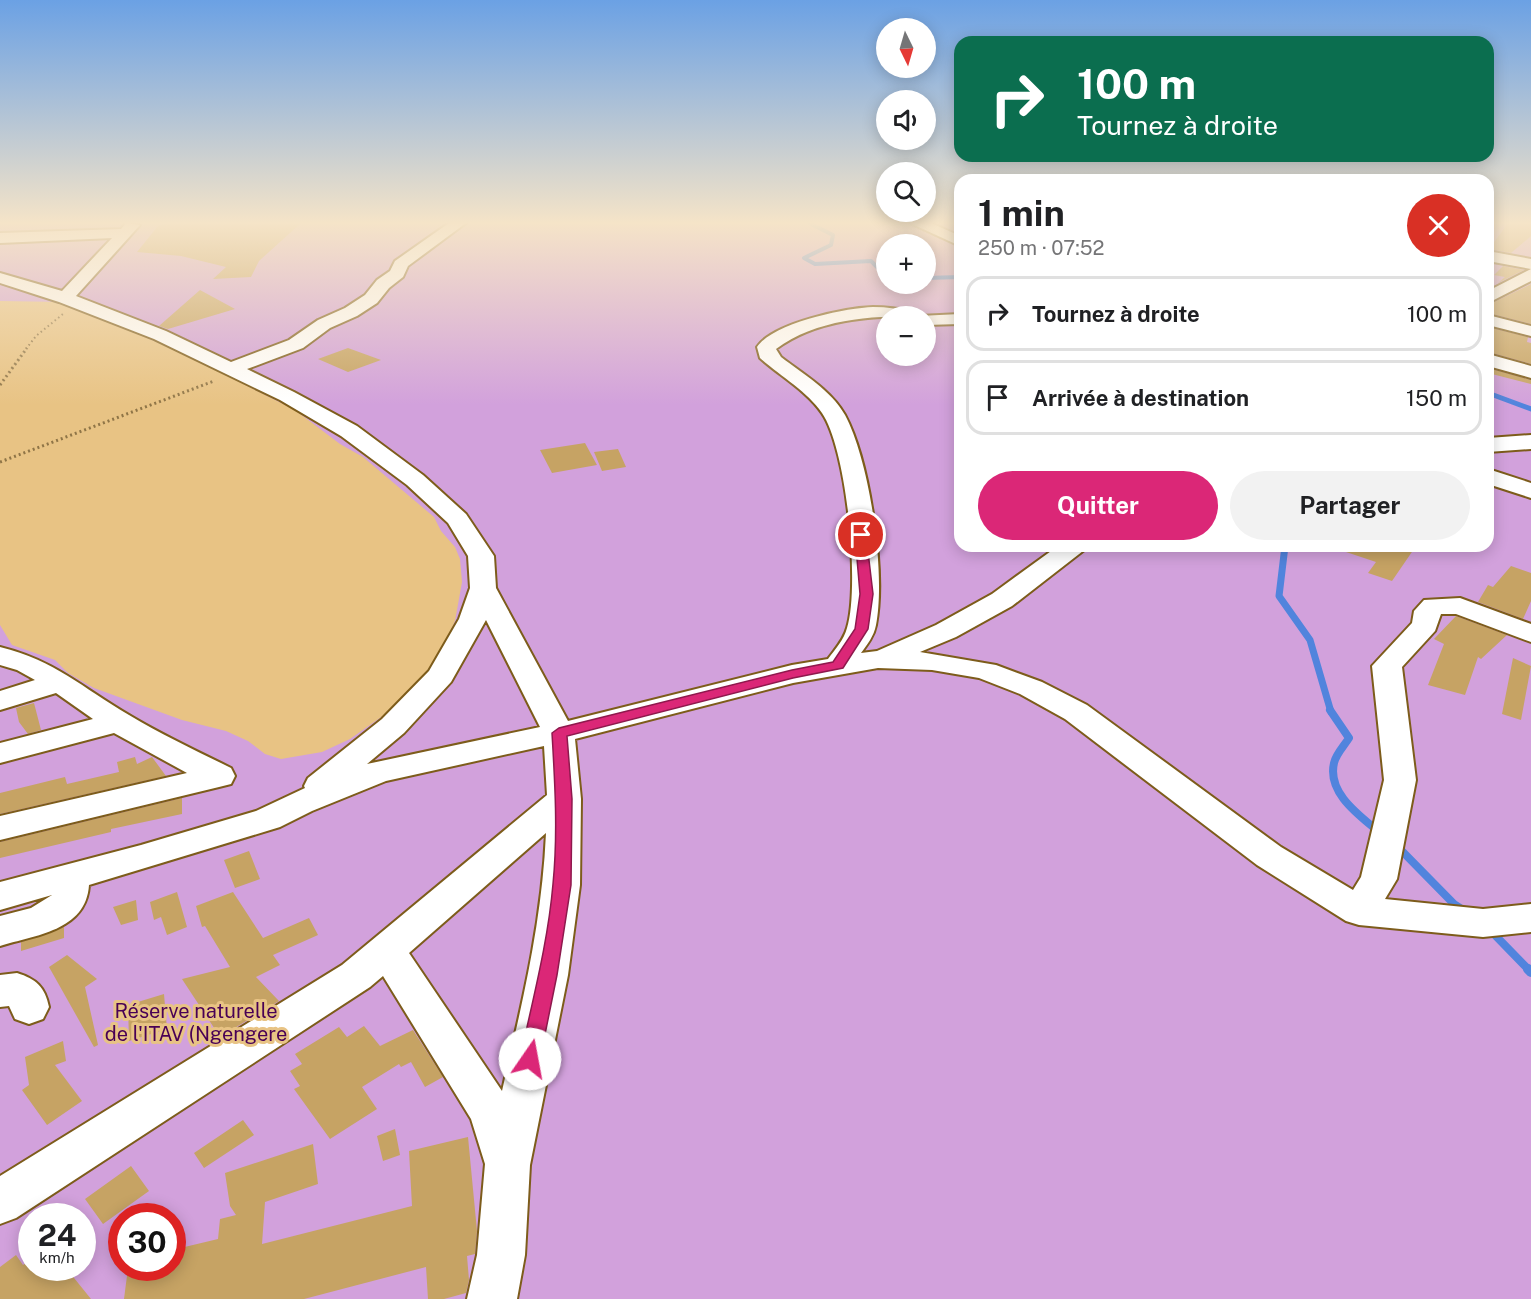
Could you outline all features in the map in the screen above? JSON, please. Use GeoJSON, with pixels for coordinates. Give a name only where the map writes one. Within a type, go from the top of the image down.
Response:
{"type":"FeatureCollection","features":[{"type":"Feature","properties":{"kind":"street"},"geometry":{"type":"LineString","coordinates":[[18,284],[66,299],[160,335],[286,396],[349,431],[415,480],[457,519],[481,556],[483,588],[473,619],[441,676],[393,726],[300,803]]}},
{"type":"Feature","properties":{"kind":"street"},"geometry":{"type":"LineString","coordinates":[[66,299],[80,284]]}},
{"type":"Feature","properties":{"kind":"street"},"geometry":{"type":"LineString","coordinates":[[234,371],[296,344],[324,324],[351,312],[371,299],[384,284]]}},
{"type":"Feature","properties":{"kind":"street"},"geometry":{"type":"LineString","coordinates":[[1494,292],[1511,284]]}},
{"type":"Feature","properties":{"kind":"street"},"geometry":{"type":"LineString","coordinates":[[1494,292],[1527,299]]}},
{"type":"Feature","properties":{"kind":"street"},"geometry":{"type":"LineString","coordinates":[[0,297],[66,299]]}},
{"type":"Feature","properties":{"kind":"street"},"geometry":{"type":"LineString","coordinates":[[838,665],[861,629],[867,594],[856,495],[844,442],[834,413],[815,394],[766,354],[766,347],[793,333],[854,314],[876,313]]}},
{"type":"Feature","properties":{"kind":"street"},"geometry":{"type":"LineString","coordinates":[[936,320],[954,319]]}},
{"type":"Feature","properties":{"kind":"street"},"geometry":{"type":"LineString","coordinates":[[1494,322],[1531,331]]}},
{"type":"Feature","properties":{"kind":"street"},"geometry":{"type":"LineString","coordinates":[[1494,362],[1531,372]]}},
{"type":"Feature","properties":{"kind":"street"},"geometry":{"type":"LineString","coordinates":[[1494,445],[1531,442]]}},
{"type":"Feature","properties":{"kind":"street"},"geometry":{"type":"LineString","coordinates":[[1494,478],[1531,491]]}},
{"type":"Feature","properties":{"kind":"street"},"geometry":{"type":"LineString","coordinates":[[878,659],[946,631],[1002,600],[1066,552]]}},
{"type":"Feature","properties":{"kind":"street"},"geometry":{"type":"LineString","coordinates":[[483,588],[559,733],[564,799],[562,885],[548,975],[507,1164],[501,1255],[492,1299]]}},
{"type":"Feature","properties":{"kind":"street"},"geometry":{"type":"LineString","coordinates":[[1359,911],[1379,879],[1400,780],[1387,666],[1425,624],[1428,611],[1434,606],[1460,606],[1531,634]]}},
{"type":"Feature","properties":{"kind":"street"},"geometry":{"type":"LineString","coordinates":[[0,828],[219,776],[118,722],[60,682],[27,664],[1,657]]}},
{"type":"Feature","properties":{"kind":"street"},"geometry":{"type":"LineString","coordinates":[[0,896],[268,819],[300,803],[378,772],[559,733],[792,674],[878,659],[932,661],[986,671],[1031,688],[1076,712],[1269,856],[1359,911],[1483,923],[1531,918]]}},
{"type":"Feature","properties":{"kind":"street"},"geometry":{"type":"LineString","coordinates":[[0,701],[60,682]]}},
{"type":"Feature","properties":{"kind":"street"},"geometry":{"type":"LineString","coordinates":[[0,753],[118,722]]}},
{"type":"Feature","properties":{"kind":"street"},"geometry":{"type":"LineString","coordinates":[[0,1202],[356,976],[564,799]]}},
{"type":"Feature","properties":{"kind":"street"},"geometry":{"type":"LineString","coordinates":[[0,931],[57,912],[70,897],[72,877]]}},
{"type":"Feature","properties":{"kind":"street"},"geometry":{"type":"LineString","coordinates":[[387,950],[491,1112],[507,1164]]}},
{"type":"Feature","properties":{"kind":"path"},"geometry":{"type":"LineString","coordinates":[[0,385],[36,336],[52,321],[66,299]]}},
{"type":"Feature","properties":{"kind":"path"},"geometry":{"type":"LineString","coordinates":[[0,462],[234,371]]}},
{"type":"Feature","properties":{"kind":"green space","name":"Réserve naturelle de l'ITAV (Ngengere"},"geometry":{"type":"Polygon","coordinates":[[[0,284],[876,284],[876,294],[936,294],[936,284],[954,284],[954,552],[1494,552],[1494,284],[1531,284],[1531,1299],[0,1299],[0,625],[12,645],[55,660],[68,673],[94,688],[182,720],[226,731],[248,741],[265,754],[281,759],[322,752],[350,739],[394,708],[417,684],[442,651],[455,621],[462,582],[460,559],[455,547],[441,531],[434,517],[363,457],[340,444],[295,410],[185,354],[63,302],[0,301],[0,284]]]}},
{"type":"Feature","properties":{"kind":"building"},"geometry":{"type":"Polygon","coordinates":[[[1531,284],[1531,324],[1494,315],[1494,302],[1531,284]]]}},
{"type":"Feature","properties":{"kind":"building"},"geometry":{"type":"Polygon","coordinates":[[[200,290],[235,309],[168,329],[159,326],[200,290]]]}},
{"type":"Feature","properties":{"kind":"building"},"geometry":{"type":"Polygon","coordinates":[[[1494,328],[1528,337],[1527,342],[1531,343],[1531,364],[1494,354],[1494,328]]]}},
{"type":"Feature","properties":{"kind":"building"},"geometry":{"type":"Polygon","coordinates":[[[348,348],[381,360],[348,372],[318,359],[348,348]]]}},
{"type":"Feature","properties":{"kind":"building"},"geometry":{"type":"Polygon","coordinates":[[[1494,370],[1531,380],[1531,384],[1494,375],[1494,370]]]}},
{"type":"Feature","properties":{"kind":"building"},"geometry":{"type":"Polygon","coordinates":[[[585,443],[597,465],[552,473],[540,450],[585,443]]]}},
{"type":"Feature","properties":{"kind":"building"},"geometry":{"type":"Polygon","coordinates":[[[618,449],[626,467],[602,471],[594,452],[618,449]]]}},
{"type":"Feature","properties":{"kind":"building"},"geometry":{"type":"Polygon","coordinates":[[[1346,552],[1412,552],[1392,581],[1368,573],[1376,562],[1346,552]]]}},
{"type":"Feature","properties":{"kind":"building"},"geometry":{"type":"Polygon","coordinates":[[[1511,566],[1531,573],[1531,601],[1523,619],[1478,602],[1488,585],[1493,587],[1511,566]]]}},
{"type":"Feature","properties":{"kind":"building"},"geometry":{"type":"Polygon","coordinates":[[[1456,616],[1507,635],[1481,659],[1478,657],[1465,695],[1428,685],[1444,644],[1434,639],[1456,616]]]}},
{"type":"Feature","properties":{"kind":"building"},"geometry":{"type":"Polygon","coordinates":[[[1513,658],[1531,666],[1521,720],[1502,714],[1513,658]]]}},
{"type":"Feature","properties":{"kind":"building"},"geometry":{"type":"Polygon","coordinates":[[[34,703],[41,730],[28,734],[19,722],[16,708],[34,703]]]}},
{"type":"Feature","properties":{"kind":"building"},"geometry":{"type":"Polygon","coordinates":[[[135,757],[137,764],[152,757],[166,776],[0,814],[0,793],[65,777],[67,784],[119,772],[117,762],[135,757]]]}},
{"type":"Feature","properties":{"kind":"building"},"geometry":{"type":"Polygon","coordinates":[[[182,798],[182,814],[111,829],[111,832],[0,858],[0,842],[182,798]]]}},
{"type":"Feature","properties":{"kind":"building"},"geometry":{"type":"Polygon","coordinates":[[[249,851],[260,879],[235,888],[224,860],[249,851]]]}},
{"type":"Feature","properties":{"kind":"building"},"geometry":{"type":"Polygon","coordinates":[[[177,892],[187,927],[167,935],[161,917],[154,920],[150,902],[177,892]]]}},
{"type":"Feature","properties":{"kind":"building"},"geometry":{"type":"Polygon","coordinates":[[[233,892],[263,938],[309,918],[318,935],[273,955],[280,965],[256,977],[279,1001],[220,1037],[182,979],[230,967],[205,926],[202,927],[196,906],[233,892]]]}},
{"type":"Feature","properties":{"kind":"building"},"geometry":{"type":"Polygon","coordinates":[[[136,900],[138,920],[121,925],[113,907],[136,900]]]}},
{"type":"Feature","properties":{"kind":"building"},"geometry":{"type":"Polygon","coordinates":[[[64,927],[64,938],[21,951],[21,942],[64,927]]]}},
{"type":"Feature","properties":{"kind":"building"},"geometry":{"type":"Polygon","coordinates":[[[67,955],[97,979],[85,987],[98,1045],[94,1047],[49,967],[67,955]]]}},
{"type":"Feature","properties":{"kind":"building"},"geometry":{"type":"Polygon","coordinates":[[[164,994],[167,1029],[129,1041],[128,1005],[164,994]]]}},
{"type":"Feature","properties":{"kind":"building"},"geometry":{"type":"Polygon","coordinates":[[[364,1026],[380,1046],[413,1030],[443,1077],[425,1087],[411,1062],[401,1067],[399,1064],[362,1087],[377,1109],[330,1139],[294,1089],[300,1086],[290,1071],[302,1064],[295,1054],[339,1027],[347,1037],[364,1026]]]}},
{"type":"Feature","properties":{"kind":"building"},"geometry":{"type":"Polygon","coordinates":[[[63,1041],[66,1061],[55,1065],[82,1101],[47,1125],[22,1090],[29,1085],[25,1057],[63,1041]]]}},
{"type":"Feature","properties":{"kind":"building"},"geometry":{"type":"Polygon","coordinates":[[[243,1120],[254,1135],[204,1168],[194,1153],[243,1120]]]}},
{"type":"Feature","properties":{"kind":"building"},"geometry":{"type":"Polygon","coordinates":[[[395,1129],[400,1155],[383,1161],[377,1136],[395,1129]]]}},
{"type":"Feature","properties":{"kind":"building"},"geometry":{"type":"Polygon","coordinates":[[[468,1137],[477,1231],[475,1254],[467,1256],[469,1280],[466,1293],[444,1299],[428,1299],[426,1267],[304,1299],[124,1299],[126,1281],[186,1281],[186,1247],[218,1239],[220,1219],[236,1215],[230,1206],[225,1173],[313,1144],[318,1184],[265,1202],[262,1244],[412,1206],[409,1151],[468,1137]]]}},
{"type":"Feature","properties":{"kind":"building"},"geometry":{"type":"Polygon","coordinates":[[[131,1166],[149,1191],[132,1203],[108,1203],[108,1220],[103,1224],[96,1214],[96,1203],[88,1203],[85,1199],[131,1166]]]}},
{"type":"Feature","properties":{"kind":"building"},"geometry":{"type":"Polygon","coordinates":[[[16,1255],[18,1281],[76,1281],[91,1299],[0,1299],[0,1267],[16,1255]]]}},
{"type":"Feature","properties":{"kind":"waterway"},"geometry":{"type":"LineString","coordinates":[[1494,395],[1531,409]]}},
{"type":"Feature","properties":{"kind":"waterway"},"geometry":{"type":"LineString","coordinates":[[1284,552],[1279,596],[1310,640],[1331,711]]}},
{"type":"Feature","properties":{"kind":"waterway"},"geometry":{"type":"LineString","coordinates":[[1331,711],[1349,738],[1334,763],[1335,784],[1346,802],[1379,832]]}},
{"type":"Feature","properties":{"kind":"waterway"},"geometry":{"type":"LineString","coordinates":[[1397,846],[1454,904],[1465,911]]}},
{"type":"Feature","properties":{"kind":"waterway"},"geometry":{"type":"LineString","coordinates":[[1490,930],[1529,970]]}},
{"type":"Feature","properties":{"kind":"route"},"geometry":{"type":"LineString","coordinates":[[530,1059],[548,975],[562,885],[564,799],[559,733],[693,701],[792,674],[838,665],[861,629],[867,594],[861,535]]}}]}
